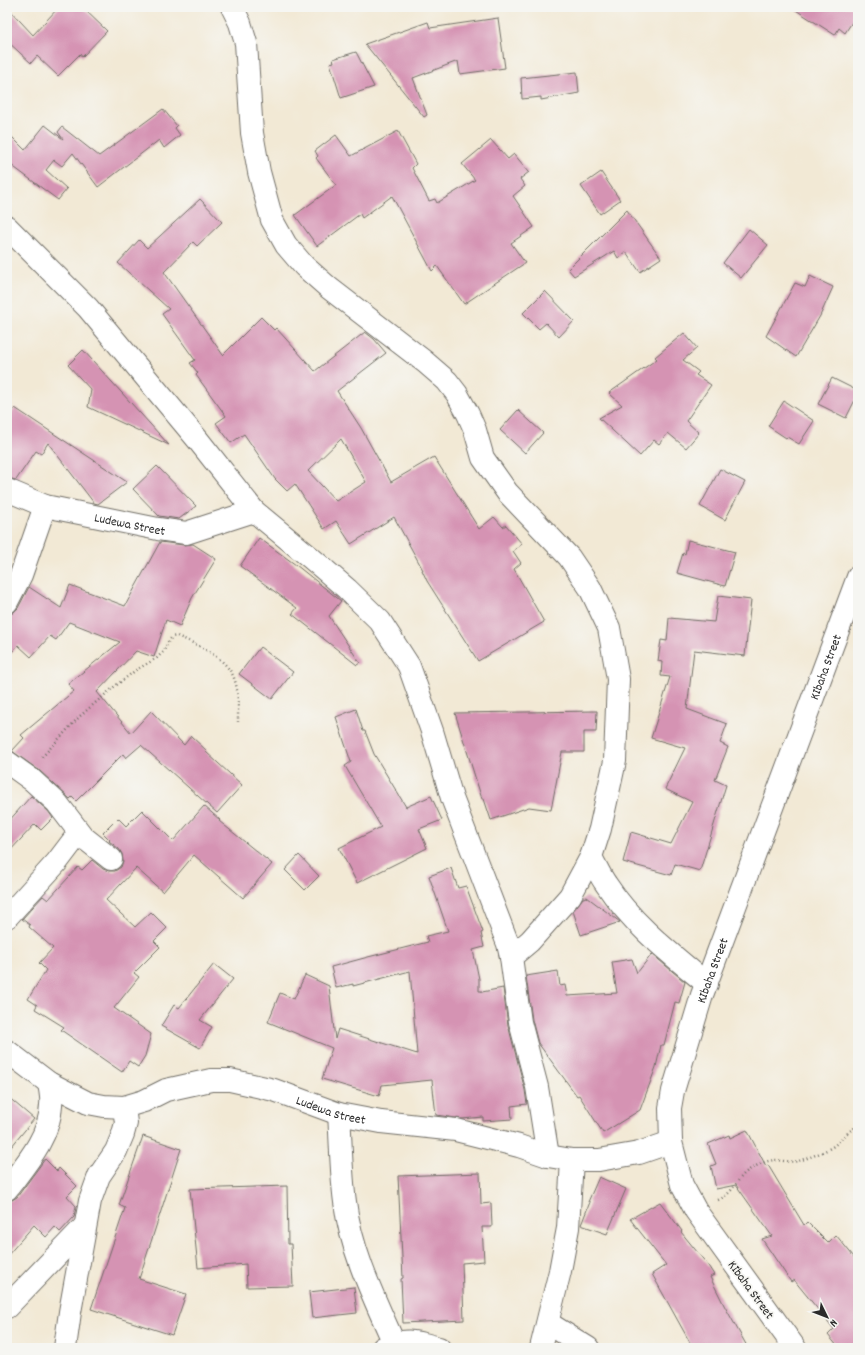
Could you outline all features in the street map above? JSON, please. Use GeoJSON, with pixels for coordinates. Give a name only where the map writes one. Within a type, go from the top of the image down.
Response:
{"type":"FeatureCollection","features":[{"type":"Feature","properties":{"kind":"street"},"geometry":{"type":"LineString","coordinates":[[232,7],[240,23],[246,43],[252,133],[259,172],[272,220],[286,245],[304,266],[329,288],[425,362],[446,381],[457,394],[475,430],[483,458],[507,492],[569,557],[590,588],[609,628],[618,679],[615,761],[600,829],[591,857],[570,896],[530,941],[511,957]]}},
{"type":"Feature","properties":{"kind":"street"},"geometry":{"type":"LineString","coordinates":[[7,227],[88,308],[198,440],[254,511],[347,589],[380,621],[409,666],[432,731],[452,798],[508,944],[520,1022],[537,1087],[548,1156]]}},
{"type":"Feature","properties":{"kind":"street","name":"Ludewa Street"},"geometry":{"type":"LineString","coordinates":[[7,490],[45,506],[158,529],[186,532],[254,511]]}},
{"type":"Feature","properties":{"kind":"street"},"geometry":{"type":"LineString","coordinates":[[7,602],[21,575],[45,506]]}},
{"type":"Feature","properties":{"kind":"street","name":"KIbaha Street"},"geometry":{"type":"LineString","coordinates":[[794,1348],[696,1211],[682,1185],[671,1142],[670,1108],[673,1091],[707,984],[858,577]]}},
{"type":"Feature","properties":{"kind":"street"},"geometry":{"type":"LineString","coordinates":[[7,762],[25,774],[57,803],[79,833],[111,859]]}},
{"type":"Feature","properties":{"kind":"street"},"geometry":{"type":"LineString","coordinates":[[7,917],[57,862],[79,833]]}},
{"type":"Feature","properties":{"kind":"street"},"geometry":{"type":"LineString","coordinates":[[591,857],[606,884],[630,915],[663,948],[707,984]]}},
{"type":"Feature","properties":{"kind":"street","name":"Ludewa Street"},"geometry":{"type":"LineString","coordinates":[[7,1050],[49,1084],[88,1103],[104,1106],[124,1107],[144,1101],[166,1090],[211,1080],[230,1080],[274,1090],[339,1114],[381,1122],[456,1130],[519,1146],[548,1156],[572,1160],[599,1160],[639,1153],[671,1142]]}},
{"type":"Feature","properties":{"kind":"street"},"geometry":{"type":"LineString","coordinates":[[7,1189],[25,1165],[48,1127],[51,1105],[49,1084]]}},
{"type":"Feature","properties":{"kind":"street"},"geometry":{"type":"LineString","coordinates":[[65,1348],[90,1201],[99,1176],[116,1151],[126,1123],[124,1107]]}},
{"type":"Feature","properties":{"kind":"street"},"geometry":{"type":"LineString","coordinates":[[339,1114],[345,1203],[353,1240],[389,1345],[411,1341],[439,1348]]}},
{"type":"Feature","properties":{"kind":"street"},"geometry":{"type":"LineString","coordinates":[[540,1348],[548,1323],[568,1228],[572,1160]]}},
{"type":"Feature","properties":{"kind":"street"},"geometry":{"type":"LineString","coordinates":[[7,1307],[85,1226]]}},
{"type":"Feature","properties":{"kind":"street"},"geometry":{"type":"LineString","coordinates":[[548,1323],[588,1348]]}},
{"type":"Feature","properties":{"kind":"path"},"geometry":{"type":"LineString","coordinates":[[25,774],[80,716],[136,670],[157,658],[164,652],[172,637],[177,636],[216,656],[230,671],[236,684],[238,722]]}},
{"type":"Feature","properties":{"kind":"path"},"geometry":{"type":"LineString","coordinates":[[696,1211],[726,1197],[742,1176],[763,1162],[774,1160],[800,1161],[833,1147],[858,1126]]}},
{"type":"Feature","properties":{"kind":"building"},"geometry":{"type":"Polygon","coordinates":[[[7,7],[33,35],[59,7],[82,7],[107,31],[82,57],[80,54],[58,76],[37,56],[31,63],[7,41],[7,7]]]}},
{"type":"Feature","properties":{"kind":"building"},"geometry":{"type":"Polygon","coordinates":[[[791,7],[858,7],[858,13],[845,33],[839,28],[835,35],[791,7]]]}},
{"type":"Feature","properties":{"kind":"building"},"geometry":{"type":"Polygon","coordinates":[[[498,18],[505,68],[460,74],[458,61],[413,78],[427,115],[424,117],[365,44],[428,22],[430,28],[498,18]]]}},
{"type":"Feature","properties":{"kind":"building"},"geometry":{"type":"Polygon","coordinates":[[[356,52],[374,87],[341,98],[330,63],[334,62],[333,59],[356,52]]]}},
{"type":"Feature","properties":{"kind":"building"},"geometry":{"type":"Polygon","coordinates":[[[577,72],[579,93],[541,100],[541,97],[522,99],[521,78],[577,72]]]}},
{"type":"Feature","properties":{"kind":"building"},"geometry":{"type":"Polygon","coordinates":[[[163,109],[177,126],[175,128],[180,135],[164,148],[159,140],[98,187],[73,153],[62,166],[54,160],[46,170],[67,189],[58,200],[7,162],[7,132],[25,150],[45,125],[63,139],[58,132],[62,127],[99,156],[163,109]]]}},
{"type":"Feature","properties":{"kind":"building"},"geometry":{"type":"Polygon","coordinates":[[[398,131],[416,164],[412,168],[429,201],[435,199],[437,203],[475,180],[462,164],[491,140],[508,159],[514,154],[529,172],[520,179],[525,186],[513,196],[534,227],[511,243],[525,263],[464,304],[437,266],[432,271],[392,196],[362,218],[360,214],[317,246],[295,215],[336,185],[316,158],[318,156],[315,151],[336,135],[351,156],[398,131]]]}},
{"type":"Feature","properties":{"kind":"building"},"geometry":{"type":"Polygon","coordinates":[[[601,172],[620,200],[600,214],[581,186],[601,172]]]}},
{"type":"Feature","properties":{"kind":"building"},"geometry":{"type":"Polygon","coordinates":[[[200,199],[222,222],[197,246],[193,242],[164,272],[223,355],[261,317],[274,330],[276,328],[315,371],[365,332],[374,339],[386,353],[337,391],[361,428],[391,482],[434,457],[479,529],[494,517],[503,527],[506,525],[522,544],[513,551],[521,563],[514,569],[544,622],[478,661],[427,581],[423,570],[394,517],[351,544],[336,521],[324,529],[295,484],[287,491],[275,479],[244,434],[231,443],[216,423],[226,416],[196,375],[198,373],[190,363],[195,360],[162,314],[169,309],[118,263],[139,240],[147,248],[200,199]],[[341,439],[308,471],[336,501],[366,482],[341,439]]]}},
{"type":"Feature","properties":{"kind":"building"},"geometry":{"type":"Polygon","coordinates":[[[627,210],[661,258],[640,272],[626,252],[618,258],[614,251],[574,276],[568,269],[627,210]]]}},
{"type":"Feature","properties":{"kind":"building"},"geometry":{"type":"Polygon","coordinates":[[[749,229],[768,245],[741,278],[723,263],[749,229]]]}},
{"type":"Feature","properties":{"kind":"building"},"geometry":{"type":"Polygon","coordinates":[[[810,276],[833,287],[820,316],[796,357],[766,336],[795,283],[805,287],[810,276]]]}},
{"type":"Feature","properties":{"kind":"building"},"geometry":{"type":"Polygon","coordinates":[[[545,291],[574,321],[559,337],[546,323],[539,329],[523,313],[545,291]]]}},
{"type":"Feature","properties":{"kind":"building"},"geometry":{"type":"Polygon","coordinates":[[[684,333],[697,348],[683,360],[699,372],[696,375],[711,385],[686,421],[699,433],[686,448],[668,433],[659,444],[654,440],[640,456],[599,418],[622,405],[609,393],[657,359],[655,357],[684,333]]]}},
{"type":"Feature","properties":{"kind":"building"},"geometry":{"type":"Polygon","coordinates":[[[83,350],[169,445],[88,407],[91,390],[68,365],[83,350]]]}},
{"type":"Feature","properties":{"kind":"building"},"geometry":{"type":"Polygon","coordinates":[[[832,378],[858,391],[858,394],[846,418],[818,404],[832,378]]]}},
{"type":"Feature","properties":{"kind":"building"},"geometry":{"type":"Polygon","coordinates":[[[784,401],[814,421],[799,444],[787,437],[786,438],[768,426],[784,401]]]}},
{"type":"Feature","properties":{"kind":"building"},"geometry":{"type":"Polygon","coordinates":[[[15,408],[127,482],[98,504],[94,503],[48,443],[41,454],[36,451],[16,480],[7,478],[7,420],[15,408]]]}},
{"type":"Feature","properties":{"kind":"building"},"geometry":{"type":"Polygon","coordinates":[[[518,410],[543,433],[525,453],[500,430],[518,410]]]}},
{"type":"Feature","properties":{"kind":"building"},"geometry":{"type":"Polygon","coordinates":[[[157,466],[196,506],[179,519],[159,516],[133,489],[157,466]]]}},
{"type":"Feature","properties":{"kind":"building"},"geometry":{"type":"Polygon","coordinates":[[[720,469],[745,482],[725,520],[700,506],[720,469]]]}},
{"type":"Feature","properties":{"kind":"building"},"geometry":{"type":"Polygon","coordinates":[[[259,538],[341,601],[329,616],[360,663],[357,665],[292,614],[297,608],[240,566],[259,538]]]}},
{"type":"Feature","properties":{"kind":"building"},"geometry":{"type":"Polygon","coordinates":[[[688,540],[735,552],[725,586],[677,573],[683,553],[685,554],[688,540]]]}},
{"type":"Feature","properties":{"kind":"building"},"geometry":{"type":"Polygon","coordinates":[[[160,542],[184,545],[193,544],[216,559],[192,598],[180,626],[166,620],[154,657],[136,651],[97,692],[131,733],[151,711],[184,745],[191,736],[242,785],[217,813],[141,745],[126,758],[123,754],[76,801],[72,797],[70,799],[40,771],[12,751],[24,738],[21,735],[74,691],[68,684],[120,642],[69,622],[56,640],[50,636],[31,657],[18,645],[7,658],[7,614],[13,613],[18,608],[29,587],[61,608],[70,585],[125,606],[160,542]]]}},
{"type":"Feature","properties":{"kind":"building"},"geometry":{"type":"Polygon","coordinates":[[[718,596],[751,600],[745,656],[694,650],[687,709],[727,724],[720,743],[728,747],[715,780],[726,785],[700,871],[675,864],[671,875],[623,862],[631,832],[671,844],[692,802],[665,789],[685,748],[651,738],[670,677],[661,676],[662,662],[658,661],[661,640],[667,641],[669,618],[714,622],[718,596]]]}},
{"type":"Feature","properties":{"kind":"building"},"geometry":{"type":"Polygon","coordinates":[[[260,647],[293,672],[272,699],[239,674],[260,647]]]}},
{"type":"Feature","properties":{"kind":"building"},"geometry":{"type":"Polygon","coordinates":[[[356,709],[363,731],[365,731],[374,754],[406,807],[431,796],[442,820],[419,829],[427,848],[357,883],[339,848],[381,827],[345,766],[351,762],[336,717],[356,709]]]}},
{"type":"Feature","properties":{"kind":"building"},"geometry":{"type":"Polygon","coordinates":[[[597,711],[596,732],[584,732],[584,752],[562,752],[551,810],[529,807],[491,820],[484,799],[482,799],[455,713],[597,711]]]}},
{"type":"Feature","properties":{"kind":"building"},"geometry":{"type":"Polygon","coordinates":[[[31,796],[48,811],[53,818],[41,830],[35,824],[7,854],[7,823],[31,796]]]}},
{"type":"Feature","properties":{"kind":"building"},"geometry":{"type":"Polygon","coordinates":[[[204,806],[220,820],[219,821],[272,864],[243,898],[194,855],[163,892],[136,868],[106,900],[135,927],[151,912],[167,928],[154,941],[160,947],[134,973],[139,977],[114,1008],[151,1034],[145,1056],[138,1067],[129,1061],[122,1072],[61,1030],[64,1027],[35,1009],[37,1005],[28,999],[46,970],[39,963],[53,948],[22,919],[43,896],[48,900],[78,867],[82,870],[92,860],[103,869],[109,871],[115,871],[121,867],[123,861],[122,854],[103,833],[118,818],[126,826],[142,810],[173,841],[204,806]]]}},
{"type":"Feature","properties":{"kind":"building"},"geometry":{"type":"Polygon","coordinates":[[[299,855],[319,876],[305,890],[285,870],[299,855]]]}},
{"type":"Feature","properties":{"kind":"building"},"geometry":{"type":"Polygon","coordinates":[[[451,868],[458,888],[466,886],[483,932],[481,933],[484,947],[473,950],[479,979],[479,991],[482,992],[503,988],[508,1025],[525,1090],[527,1104],[511,1106],[512,1119],[483,1121],[483,1117],[462,1119],[436,1115],[432,1080],[382,1085],[379,1096],[322,1079],[332,1048],[268,1022],[280,993],[294,999],[305,975],[329,986],[335,1039],[338,1029],[417,1054],[410,971],[353,986],[353,984],[336,988],[331,967],[428,942],[426,936],[448,931],[429,876],[451,868]]]}},
{"type":"Feature","properties":{"kind":"building"},"geometry":{"type":"Polygon","coordinates":[[[587,897],[620,922],[581,935],[573,911],[583,898],[587,897]]]}},
{"type":"Feature","properties":{"kind":"building"},"geometry":{"type":"Polygon","coordinates":[[[652,954],[685,982],[679,1003],[675,1002],[664,1045],[661,1045],[656,1067],[640,1110],[603,1133],[579,1095],[577,1096],[538,1043],[532,1020],[526,976],[558,971],[560,986],[565,985],[567,996],[617,993],[612,962],[632,959],[637,973],[652,954]]]}},
{"type":"Feature","properties":{"kind":"building"},"geometry":{"type":"Polygon","coordinates":[[[214,964],[233,979],[200,1020],[212,1027],[200,1048],[161,1026],[174,1005],[179,1008],[214,964]]]}},
{"type":"Feature","properties":{"kind":"building"},"geometry":{"type":"Polygon","coordinates":[[[7,1096],[34,1119],[7,1152],[7,1096]]]}},
{"type":"Feature","properties":{"kind":"building"},"geometry":{"type":"Polygon","coordinates":[[[747,1130],[766,1166],[768,1165],[804,1225],[807,1222],[828,1243],[836,1235],[858,1262],[858,1348],[839,1348],[828,1335],[834,1329],[794,1280],[791,1282],[762,1239],[772,1236],[736,1185],[716,1189],[711,1166],[716,1164],[708,1144],[729,1135],[730,1138],[747,1130]]]}},
{"type":"Feature","properties":{"kind":"building"},"geometry":{"type":"Polygon","coordinates":[[[143,1136],[181,1149],[139,1279],[186,1294],[172,1335],[91,1309],[125,1208],[119,1205],[143,1136]]]}},
{"type":"Feature","properties":{"kind":"building"},"geometry":{"type":"Polygon","coordinates":[[[45,1159],[57,1171],[59,1168],[77,1186],[67,1196],[76,1206],[74,1217],[60,1232],[55,1227],[46,1237],[34,1225],[7,1256],[7,1201],[17,1197],[45,1159]]]}},
{"type":"Feature","properties":{"kind":"building"},"geometry":{"type":"Polygon","coordinates":[[[480,1173],[481,1204],[491,1203],[492,1227],[482,1227],[484,1261],[462,1263],[464,1320],[403,1323],[401,1279],[403,1278],[398,1176],[480,1173]]]}},
{"type":"Feature","properties":{"kind":"building"},"geometry":{"type":"Polygon","coordinates":[[[599,1177],[626,1189],[607,1234],[581,1225],[590,1202],[588,1202],[599,1177]]]}},
{"type":"Feature","properties":{"kind":"building"},"geometry":{"type":"Polygon","coordinates":[[[287,1186],[288,1244],[291,1244],[293,1286],[247,1287],[246,1264],[198,1268],[190,1189],[287,1186]]]}},
{"type":"Feature","properties":{"kind":"building"},"geometry":{"type":"Polygon","coordinates":[[[660,1202],[714,1275],[710,1277],[748,1348],[693,1348],[652,1274],[666,1265],[630,1219],[660,1202]]]}},
{"type":"Feature","properties":{"kind":"building"},"geometry":{"type":"Polygon","coordinates":[[[354,1287],[357,1313],[312,1318],[309,1292],[354,1287]]]}}]}
